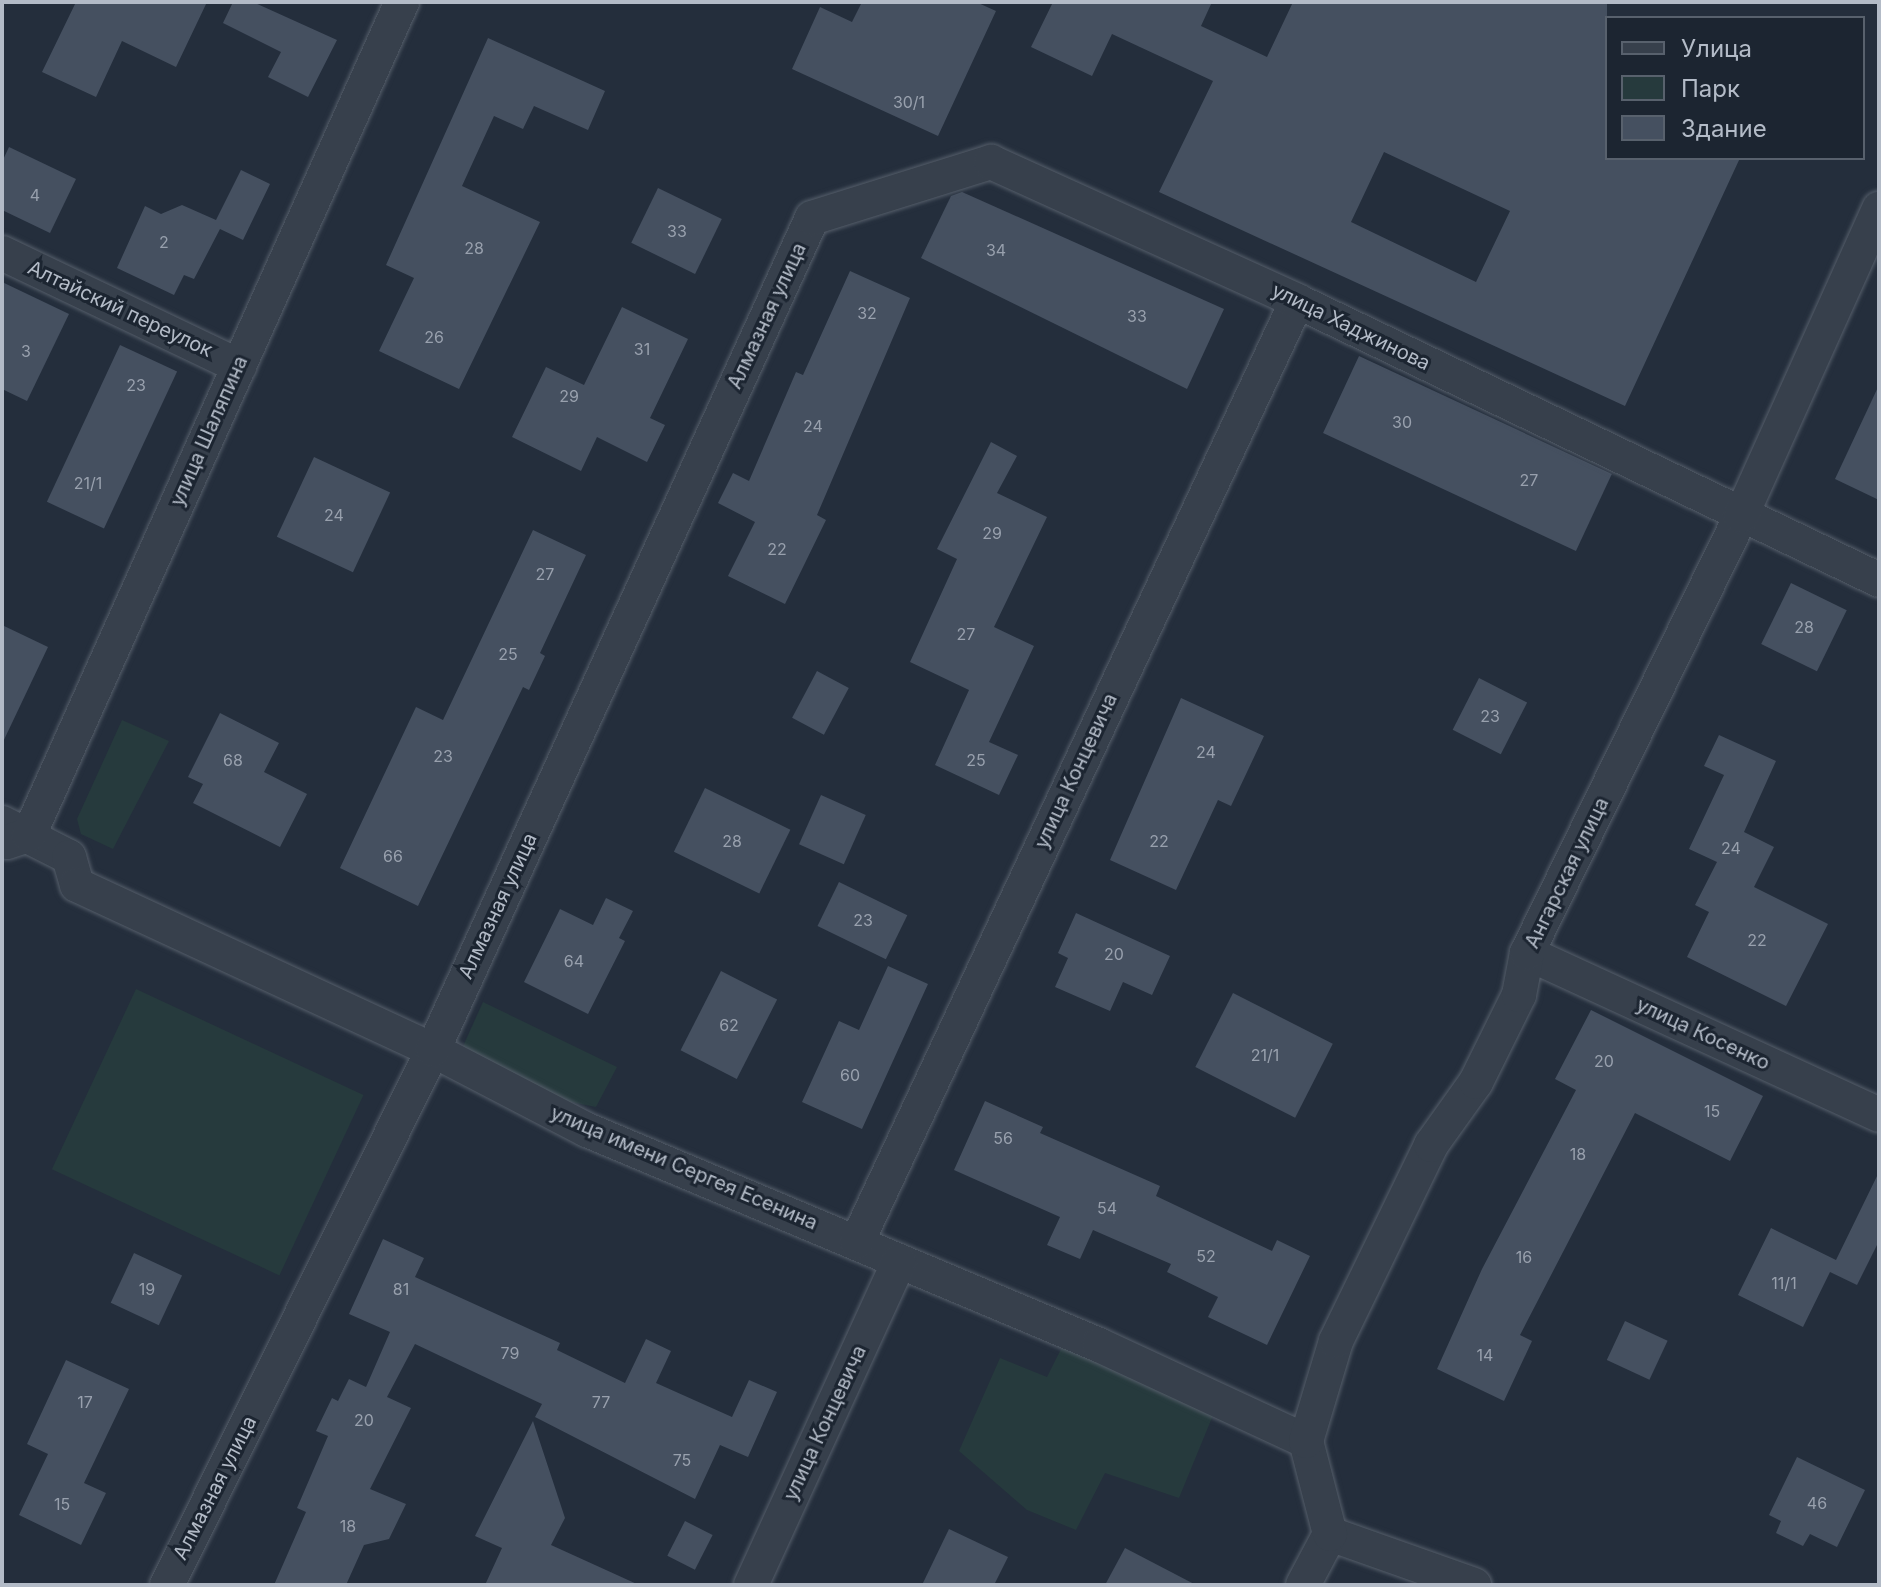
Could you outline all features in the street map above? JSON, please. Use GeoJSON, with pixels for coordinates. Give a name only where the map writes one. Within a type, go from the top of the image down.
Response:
{"type":"FeatureCollection","features":[{"type":"Feature","properties":{"kind":"street","name":"улица Шаляпина"},"geometry":{"type":"LineString","coordinates":[[11,834],[239,366],[402,2]]}},
{"type":"Feature","properties":{"kind":"street","name":"улица Хаджинова"},"geometry":{"type":"LineString","coordinates":[[812,218],[991,162],[1297,301],[1879,580]]}},
{"type":"Feature","properties":{"kind":"street","name":"Ангарская улица"},"geometry":{"type":"LineString","coordinates":[[1306,1441],[1336,1341],[1431,1145],[1483,1070],[1519,995],[1527,953],[1741,516],[1879,209]]}},
{"type":"Feature","properties":{"kind":"street","name":"Алмазная улица"},"geometry":{"type":"LineString","coordinates":[[167,1585],[433,1050],[812,218]]}},
{"type":"Feature","properties":{"kind":"street","name":"Алтайский переулок"},"geometry":{"type":"LineString","coordinates":[[2,253],[239,366]]}},
{"type":"Feature","properties":{"kind":"street","name":"улица Концевича"},"geometry":{"type":"LineString","coordinates":[[857,1242],[1297,301]]}},
{"type":"Feature","properties":{"kind":"street","name":"улица имени Сергея Есенина"},"geometry":{"type":"LineString","coordinates":[[11,834],[69,857],[77,885],[127,904],[433,1050],[587,1130],[857,1242],[1306,1441]]}},
{"type":"Feature","properties":{"kind":"street","name":"улица Косенко"},"geometry":{"type":"LineString","coordinates":[[1527,953],[1879,1115]]}},
{"type":"Feature","properties":{"kind":"street","name":"улица Концевича"},"geometry":{"type":"LineString","coordinates":[[751,1585],[899,1261]]}},
{"type":"Feature","properties":{"kind":"street"},"geometry":{"type":"LineString","coordinates":[[1303,1585],[1330,1534],[1306,1441]]}},
{"type":"Feature","properties":{"kind":"street"},"geometry":{"type":"LineString","coordinates":[[1330,1534],[1474,1585]]}},
{"type":"Feature","properties":{"kind":"green space"},"geometry":{"type":"Polygon","coordinates":[[[122,720],[169,741],[113,849],[81,834],[77,819],[122,720]]]}},
{"type":"Feature","properties":{"kind":"green space"},"geometry":{"type":"Polygon","coordinates":[[[136,989],[363,1095],[279,1275],[52,1169],[136,989]]]}},
{"type":"Feature","properties":{"kind":"green space"},"geometry":{"type":"Polygon","coordinates":[[[483,1002],[617,1067],[596,1107],[560,1100],[460,1053],[483,1002]]]}},
{"type":"Feature","properties":{"kind":"green space"},"geometry":{"type":"Polygon","coordinates":[[[1065,1341],[1216,1408],[1179,1498],[1105,1473],[1076,1530],[1027,1510],[959,1451],[1000,1358],[1047,1377],[1065,1341]]]}},
{"type":"Feature","properties":{"kind":"building"},"geometry":{"type":"Polygon","coordinates":[[[76,2],[207,2],[176,67],[122,41],[96,97],[42,72],[76,2]]]}},
{"type":"Feature","properties":{"kind":"building"},"geometry":{"type":"Polygon","coordinates":[[[233,2],[253,2],[337,40],[308,97],[268,77],[281,52],[223,23],[233,2]]]}},
{"type":"Feature","properties":{"kind":"building"},"geometry":{"type":"Polygon","coordinates":[[[862,2],[976,2],[996,11],[938,136],[792,69],[820,7],[852,22],[862,2]]]}},
{"type":"Feature","properties":{"kind":"building"},"geometry":{"type":"Polygon","coordinates":[[[1053,2],[1212,2],[1201,26],[1267,57],[1293,2],[1607,2],[1605,160],[1739,160],[1625,406],[1159,192],[1213,81],[1112,34],[1092,76],[1031,47],[1053,2]],[[1384,152],[1351,222],[1476,282],[1510,211],[1384,152]]]}},
{"type":"Feature","properties":{"kind":"building"},"geometry":{"type":"Polygon","coordinates":[[[488,38],[605,91],[588,130],[534,106],[523,129],[494,116],[462,186],[540,222],[459,389],[379,351],[414,278],[386,265],[488,38]]]}},
{"type":"Feature","properties":{"kind":"building"},"geometry":{"type":"Polygon","coordinates":[[[9,147],[76,179],[50,233],[2,210],[2,162],[9,147]]]}},
{"type":"Feature","properties":{"kind":"building"},"geometry":{"type":"Polygon","coordinates":[[[241,170],[270,184],[243,240],[220,229],[194,279],[184,275],[174,295],[117,268],[145,206],[161,214],[182,205],[216,220],[241,170]]]}},
{"type":"Feature","properties":{"kind":"building"},"geometry":{"type":"Polygon","coordinates":[[[658,188],[722,219],[695,274],[631,243],[658,188]]]}},
{"type":"Feature","properties":{"kind":"building"},"geometry":{"type":"Polygon","coordinates":[[[962,192],[1224,309],[1187,389],[921,258],[951,196],[962,192]]]}},
{"type":"Feature","properties":{"kind":"building"},"geometry":{"type":"Polygon","coordinates":[[[850,271],[910,298],[817,515],[826,520],[785,604],[728,576],[755,522],[718,503],[733,473],[749,481],[796,372],[803,375],[850,271]]]}},
{"type":"Feature","properties":{"kind":"building"},"geometry":{"type":"Polygon","coordinates":[[[2,282],[69,314],[27,401],[2,389],[2,282]]]}},
{"type":"Feature","properties":{"kind":"building"},"geometry":{"type":"Polygon","coordinates":[[[622,307],[688,339],[650,418],[665,425],[647,462],[597,437],[581,471],[512,437],[546,367],[584,385],[622,307]]]}},
{"type":"Feature","properties":{"kind":"building"},"geometry":{"type":"Polygon","coordinates":[[[120,345],[177,372],[104,528],[47,502],[120,345]]]}},
{"type":"Feature","properties":{"kind":"building"},"geometry":{"type":"Polygon","coordinates":[[[1359,356],[1612,474],[1576,551],[1323,433],[1359,356]]]}},
{"type":"Feature","properties":{"kind":"building"},"geometry":{"type":"Polygon","coordinates":[[[1879,385],[1879,500],[1835,479],[1879,385]]]}},
{"type":"Feature","properties":{"kind":"building"},"geometry":{"type":"Polygon","coordinates":[[[991,442],[1017,456],[997,493],[1047,517],[994,627],[1034,646],[989,742],[1018,755],[999,795],[935,765],[969,690],[910,662],[957,559],[937,549],[991,442]]]}},
{"type":"Feature","properties":{"kind":"building"},"geometry":{"type":"Polygon","coordinates":[[[314,457],[390,492],[353,572],[277,537],[314,457]]]}},
{"type":"Feature","properties":{"kind":"building"},"geometry":{"type":"Polygon","coordinates":[[[533,530],[586,555],[540,653],[545,656],[529,690],[523,687],[418,906],[340,868],[416,707],[443,720],[533,530]]]}},
{"type":"Feature","properties":{"kind":"building"},"geometry":{"type":"Polygon","coordinates":[[[1791,583],[1847,610],[1817,671],[1761,644],[1791,583]]]}},
{"type":"Feature","properties":{"kind":"building"},"geometry":{"type":"Polygon","coordinates":[[[2,625],[48,647],[2,744],[2,625]]]}},
{"type":"Feature","properties":{"kind":"building"},"geometry":{"type":"Polygon","coordinates":[[[817,671],[849,688],[824,735],[792,718],[817,671]]]}},
{"type":"Feature","properties":{"kind":"building"},"geometry":{"type":"Polygon","coordinates":[[[1479,678],[1527,703],[1501,754],[1453,730],[1479,678]]]}},
{"type":"Feature","properties":{"kind":"building"},"geometry":{"type":"Polygon","coordinates":[[[1181,698],[1264,736],[1231,806],[1218,800],[1176,890],[1110,860],[1181,698]]]}},
{"type":"Feature","properties":{"kind":"building"},"geometry":{"type":"Polygon","coordinates":[[[220,713],[279,743],[264,772],[307,794],[280,847],[193,803],[203,784],[188,777],[220,713]]]}},
{"type":"Feature","properties":{"kind":"building"},"geometry":{"type":"Polygon","coordinates":[[[1719,735],[1776,761],[1744,832],[1774,847],[1754,887],[1828,924],[1786,1006],[1687,957],[1709,912],[1695,905],[1717,862],[1689,849],[1724,775],[1704,766],[1719,735]]]}},
{"type":"Feature","properties":{"kind":"building"},"geometry":{"type":"Polygon","coordinates":[[[705,788],[790,830],[759,893],[674,852],[705,788]]]}},
{"type":"Feature","properties":{"kind":"building"},"geometry":{"type":"Polygon","coordinates":[[[821,795],[866,815],[844,864],[799,844],[821,795]]]}},
{"type":"Feature","properties":{"kind":"building"},"geometry":{"type":"Polygon","coordinates":[[[839,882],[907,915],[886,959],[818,926],[839,882]]]}},
{"type":"Feature","properties":{"kind":"building"},"geometry":{"type":"Polygon","coordinates":[[[606,898],[633,911],[619,938],[625,941],[588,1014],[524,982],[560,909],[593,925],[606,898]]]}},
{"type":"Feature","properties":{"kind":"building"},"geometry":{"type":"Polygon","coordinates":[[[1076,913],[1170,956],[1152,995],[1123,982],[1110,1011],[1055,987],[1068,958],[1058,953],[1076,913]]]}},
{"type":"Feature","properties":{"kind":"building"},"geometry":{"type":"Polygon","coordinates":[[[888,966],[928,984],[862,1129],[802,1102],[839,1021],[859,1030],[888,966]]]}},
{"type":"Feature","properties":{"kind":"building"},"geometry":{"type":"Polygon","coordinates":[[[721,971],[777,1000],[737,1079],[681,1050],[721,971]]]}},
{"type":"Feature","properties":{"kind":"building"},"geometry":{"type":"Polygon","coordinates":[[[1233,993],[1333,1044],[1295,1118],[1195,1067],[1233,993]]]}},
{"type":"Feature","properties":{"kind":"building"},"geometry":{"type":"Polygon","coordinates":[[[1591,1010],[1763,1096],[1730,1161],[1635,1113],[1520,1335],[1532,1341],[1504,1401],[1437,1369],[1482,1269],[1576,1090],[1555,1079],[1591,1010]]]}},
{"type":"Feature","properties":{"kind":"building"},"geometry":{"type":"Polygon","coordinates":[[[985,1101],[1043,1127],[1040,1133],[1160,1186],[1156,1196],[1272,1251],[1277,1240],[1310,1256],[1267,1345],[1208,1317],[1218,1297],[1167,1272],[1171,1264],[1093,1230],[1080,1259],[1047,1245],[1060,1217],[954,1170],[985,1101]]]}},
{"type":"Feature","properties":{"kind":"building"},"geometry":{"type":"Polygon","coordinates":[[[1879,1172],[1879,1241],[1857,1285],[1830,1272],[1803,1327],[1738,1295],[1771,1228],[1836,1260],[1879,1172]]]}},
{"type":"Feature","properties":{"kind":"building"},"geometry":{"type":"Polygon","coordinates":[[[383,1239],[424,1258],[415,1277],[560,1343],[557,1350],[625,1383],[646,1339],[671,1351],[656,1383],[732,1417],[749,1380],[777,1392],[748,1457],[720,1445],[695,1499],[535,1417],[542,1404],[415,1344],[387,1397],[411,1408],[370,1489],[406,1504],[389,1539],[364,1545],[346,1585],[274,1585],[306,1512],[297,1508],[328,1436],[316,1431],[332,1398],[338,1401],[349,1379],[366,1387],[390,1332],[349,1314],[383,1239]]]}},
{"type":"Feature","properties":{"kind":"building"},"geometry":{"type":"Polygon","coordinates":[[[134,1253],[182,1275],[159,1325],[111,1303],[134,1253]]]}},
{"type":"Feature","properties":{"kind":"building"},"geometry":{"type":"Polygon","coordinates":[[[1625,1321],[1668,1341],[1649,1380],[1607,1360],[1625,1321]]]}},
{"type":"Feature","properties":{"kind":"building"},"geometry":{"type":"Polygon","coordinates":[[[66,1360],[129,1389],[84,1483],[106,1493],[81,1545],[19,1515],[48,1454],[27,1444],[66,1360]]]}},
{"type":"Feature","properties":{"kind":"building"},"geometry":{"type":"Polygon","coordinates":[[[533,1421],[565,1518],[551,1545],[639,1585],[485,1585],[502,1548],[475,1536],[533,1421]]]}},
{"type":"Feature","properties":{"kind":"building"},"geometry":{"type":"Polygon","coordinates":[[[1797,1457],[1865,1490],[1837,1547],[1810,1534],[1803,1546],[1776,1533],[1781,1521],[1769,1515],[1797,1457]]]}},
{"type":"Feature","properties":{"kind":"building"},"geometry":{"type":"Polygon","coordinates":[[[685,1521],[713,1535],[695,1570],[667,1556],[685,1521]]]}},
{"type":"Feature","properties":{"kind":"building"},"geometry":{"type":"Polygon","coordinates":[[[949,1529],[1008,1557],[994,1585],[922,1585],[949,1529]]]}},
{"type":"Feature","properties":{"kind":"building"},"geometry":{"type":"Polygon","coordinates":[[[1125,1548],[1196,1585],[1105,1585],[1125,1548]]]}}]}
